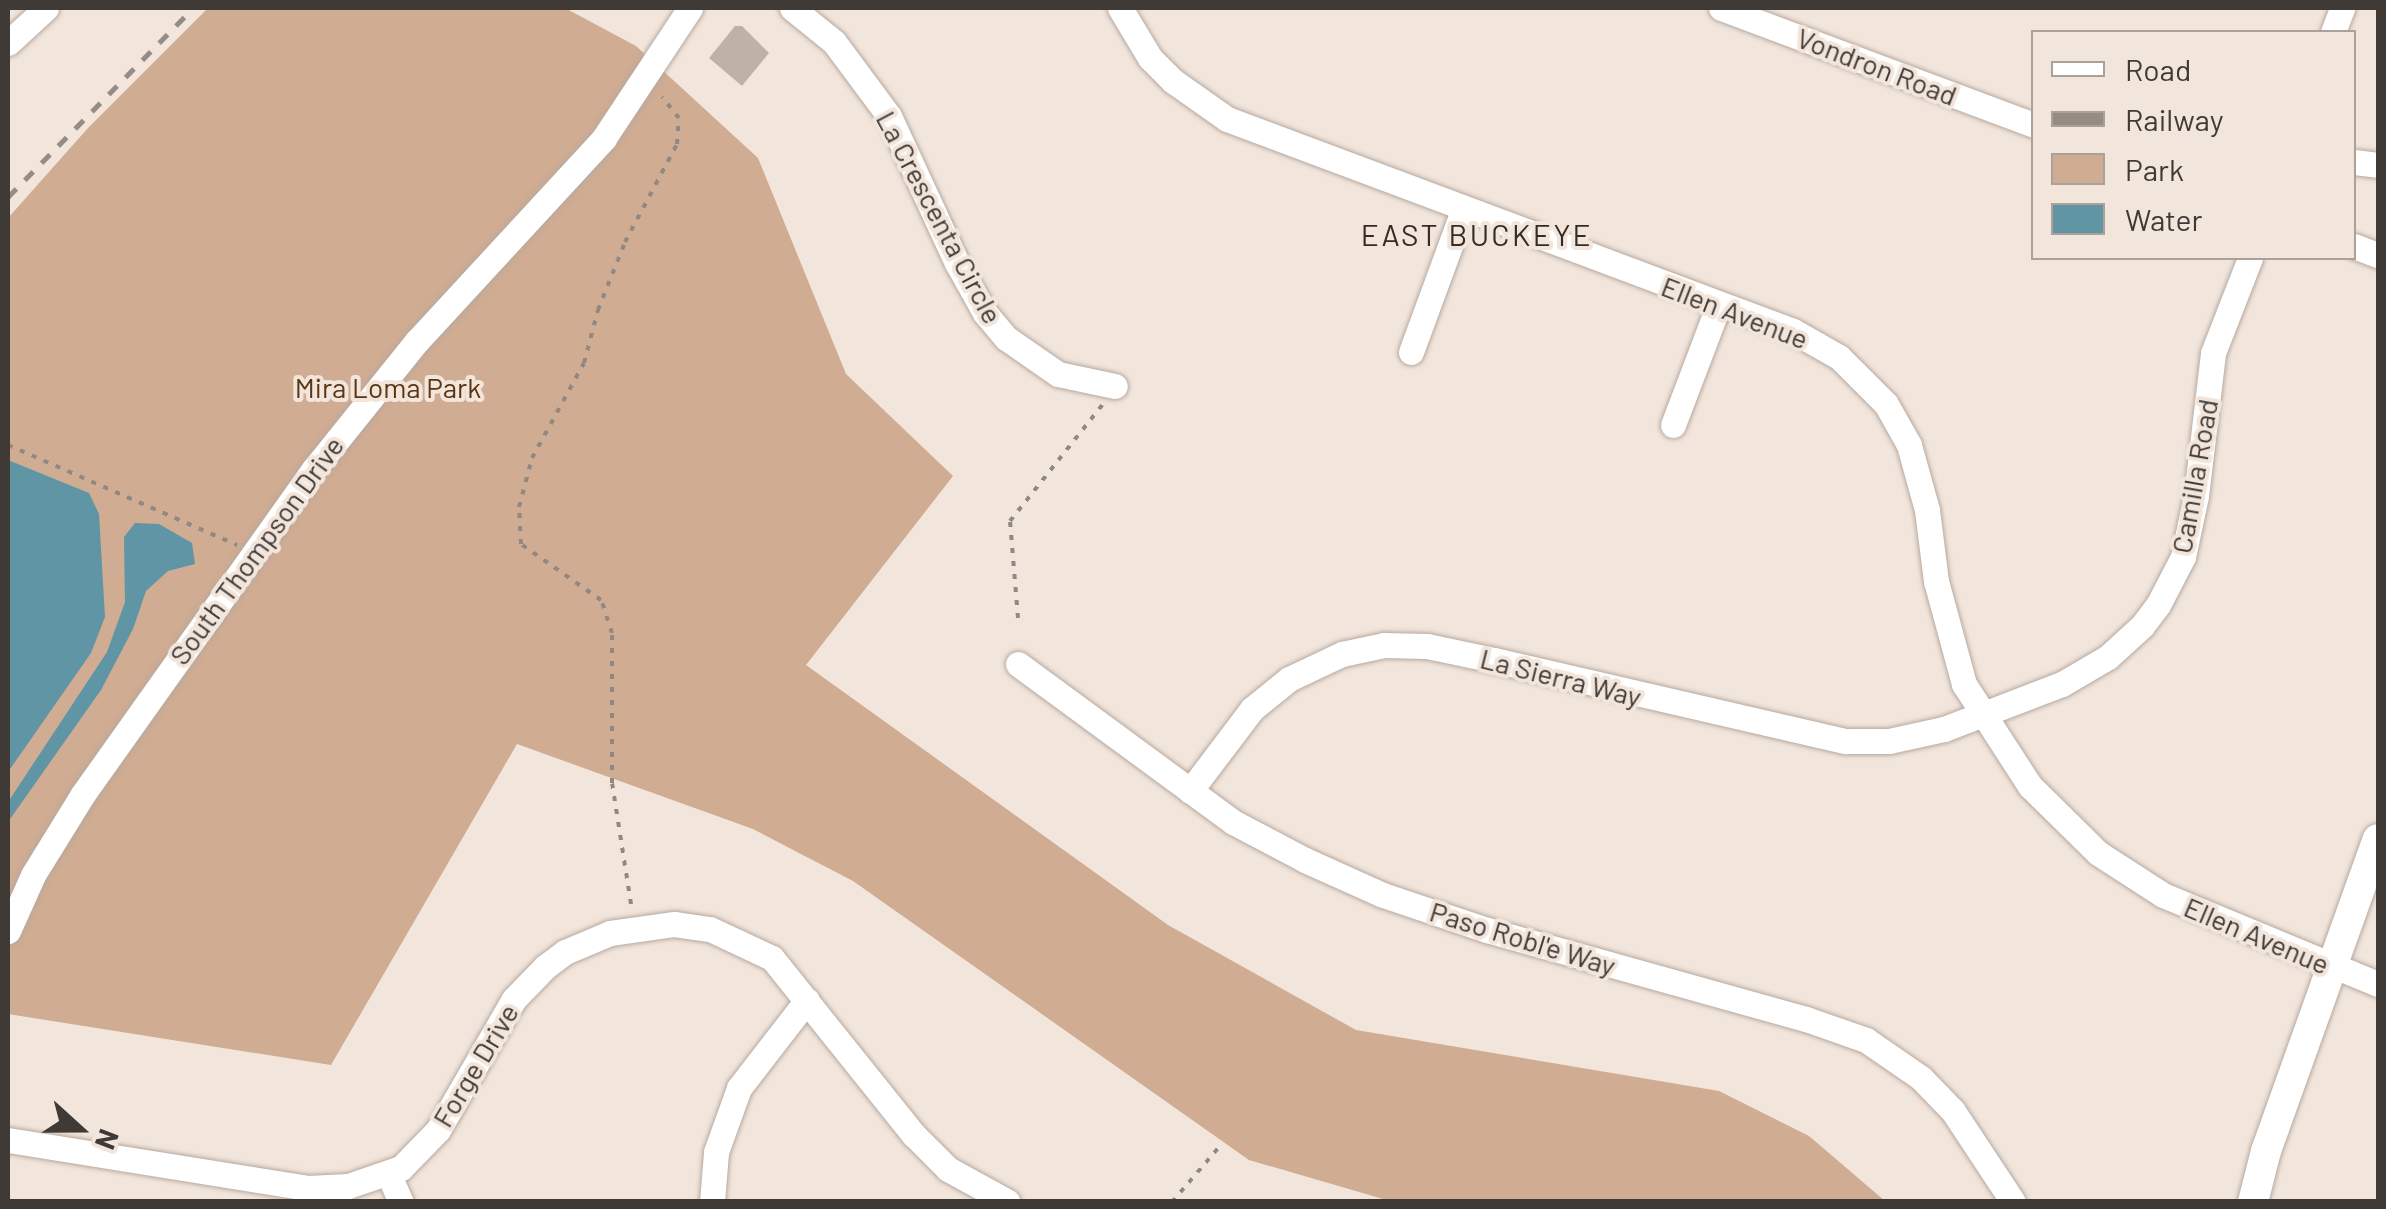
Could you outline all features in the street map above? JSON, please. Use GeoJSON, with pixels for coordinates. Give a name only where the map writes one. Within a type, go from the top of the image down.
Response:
{"type":"FeatureCollection","features":[{"type":"Feature","properties":{"kind":"main road"},"geometry":{"type":"LineString","coordinates":[[2252,1202],[2266,1150],[2378,839]]}},
{"type":"Feature","properties":{"kind":"main road"},"geometry":{"type":"LineString","coordinates":[[2241,1202],[2266,1150]]}},
{"type":"Feature","properties":{"kind":"street"},"geometry":{"type":"LineString","coordinates":[[8,42],[46,8]]}},
{"type":"Feature","properties":{"kind":"street","name":"South Thompson Drive"},"geometry":{"type":"LineString","coordinates":[[8,932],[33,875],[83,794],[254,553],[405,355],[604,138],[690,8]]}},
{"type":"Feature","properties":{"kind":"street","name":"La Crescenta Circle"},"geometry":{"type":"LineString","coordinates":[[792,8],[834,42],[889,116],[957,263],[985,313],[1006,338],[1058,374],[1115,386]]}},
{"type":"Feature","properties":{"kind":"street","name":"Ellen Avenue"},"geometry":{"type":"LineString","coordinates":[[1120,8],[1150,58],[1172,81],[1227,119],[1794,331],[1825,348],[1868,382],[1886,404],[1919,472],[1943,609],[1964,684],[2030,786],[2098,853],[2164,895],[2378,984]]}},
{"type":"Feature","properties":{"kind":"street","name":"Vondron Road"},"geometry":{"type":"LineString","coordinates":[[1721,8],[2031,125]]}},
{"type":"Feature","properties":{"kind":"street"},"geometry":{"type":"LineString","coordinates":[[1411,352],[1464,208]]}},
{"type":"Feature","properties":{"kind":"street","name":"Camilla Road"},"geometry":{"type":"LineString","coordinates":[[1984,718],[2062,684],[2108,657],[2158,605],[2188,536],[2213,353],[2249,260]]}},
{"type":"Feature","properties":{"kind":"street"},"geometry":{"type":"LineString","coordinates":[[1673,426],[1719,304]]}},
{"type":"Feature","properties":{"kind":"street","name":"La Sierra Way"},"geometry":{"type":"LineString","coordinates":[[1190,791],[1252,709],[1289,678],[1342,654],[1384,645],[1444,649],[1846,742],[1889,741],[1984,718]]}},
{"type":"Feature","properties":{"kind":"street","name":"Paso Robl'e Way"},"geometry":{"type":"LineString","coordinates":[[1018,664],[1233,822],[1383,895],[1487,930],[1806,1019],[1866,1040],[1920,1078],[1953,1111],[2013,1202]]}},
{"type":"Feature","properties":{"kind":"street","name":"Forge Drive"},"geometry":{"type":"LineString","coordinates":[[8,1140],[308,1188],[348,1186],[401,1168],[438,1130],[514,999],[565,952],[606,922],[674,924],[710,930],[772,958],[914,1135],[948,1169],[1008,1202]]}},
{"type":"Feature","properties":{"kind":"street"},"geometry":{"type":"LineString","coordinates":[[712,1202],[716,1152],[739,1088],[808,1000]]}},
{"type":"Feature","properties":{"kind":"street"},"geometry":{"type":"LineString","coordinates":[[388,1173],[401,1202]]}},
{"type":"Feature","properties":{"kind":"path"},"geometry":{"type":"LineString","coordinates":[[631,904],[612,782],[612,633],[602,600],[521,544],[520,507],[532,458],[584,363],[598,310],[625,242],[677,144],[679,118],[662,97]]}},
{"type":"Feature","properties":{"kind":"path"},"geometry":{"type":"LineString","coordinates":[[1018,618],[1010,521],[1071,449],[1115,386]]}},
{"type":"Feature","properties":{"kind":"path"},"geometry":{"type":"LineString","coordinates":[[8,445],[254,553]]}},
{"type":"Feature","properties":{"kind":"path"},"geometry":{"type":"LineString","coordinates":[[1172,1202],[1220,1146]]}},
{"type":"Feature","properties":{"kind":"green space","name":"Mira Loma Park"},"geometry":{"type":"Polygon","coordinates":[[[208,8],[565,8],[636,46],[758,158],[846,374],[953,476],[806,665],[1168,925],[1356,1030],[1719,1091],[1809,1136],[1885,1201],[1390,1201],[1249,1160],[853,881],[753,829],[517,744],[331,1065],[8,1014],[8,218],[88,128],[208,8]]]}},
{"type":"Feature","properties":{"kind":"water"},"geometry":{"type":"Polygon","coordinates":[[[8,460],[89,493],[99,514],[105,617],[91,653],[8,772],[8,460]]]}},
{"type":"Feature","properties":{"kind":"water"},"geometry":{"type":"Polygon","coordinates":[[[135,523],[159,524],[192,543],[195,564],[168,571],[146,591],[133,629],[101,690],[8,822],[8,802],[107,652],[125,602],[124,537],[135,523]]]}},
{"type":"Feature","properties":{"kind":"building"},"geometry":{"type":"Polygon","coordinates":[[[735,26],[742,26],[769,53],[742,86],[709,58],[735,26]]]}},
{"type":"Feature","properties":{"kind":"railway"},"geometry":{"type":"LineString","coordinates":[[8,197],[193,8]]}},
{"type":"Feature","properties":{"kind":"district","name":"EAST BUCKEYE"},"geometry":{"type":"Point","coordinates":[1477,234]}}]}
